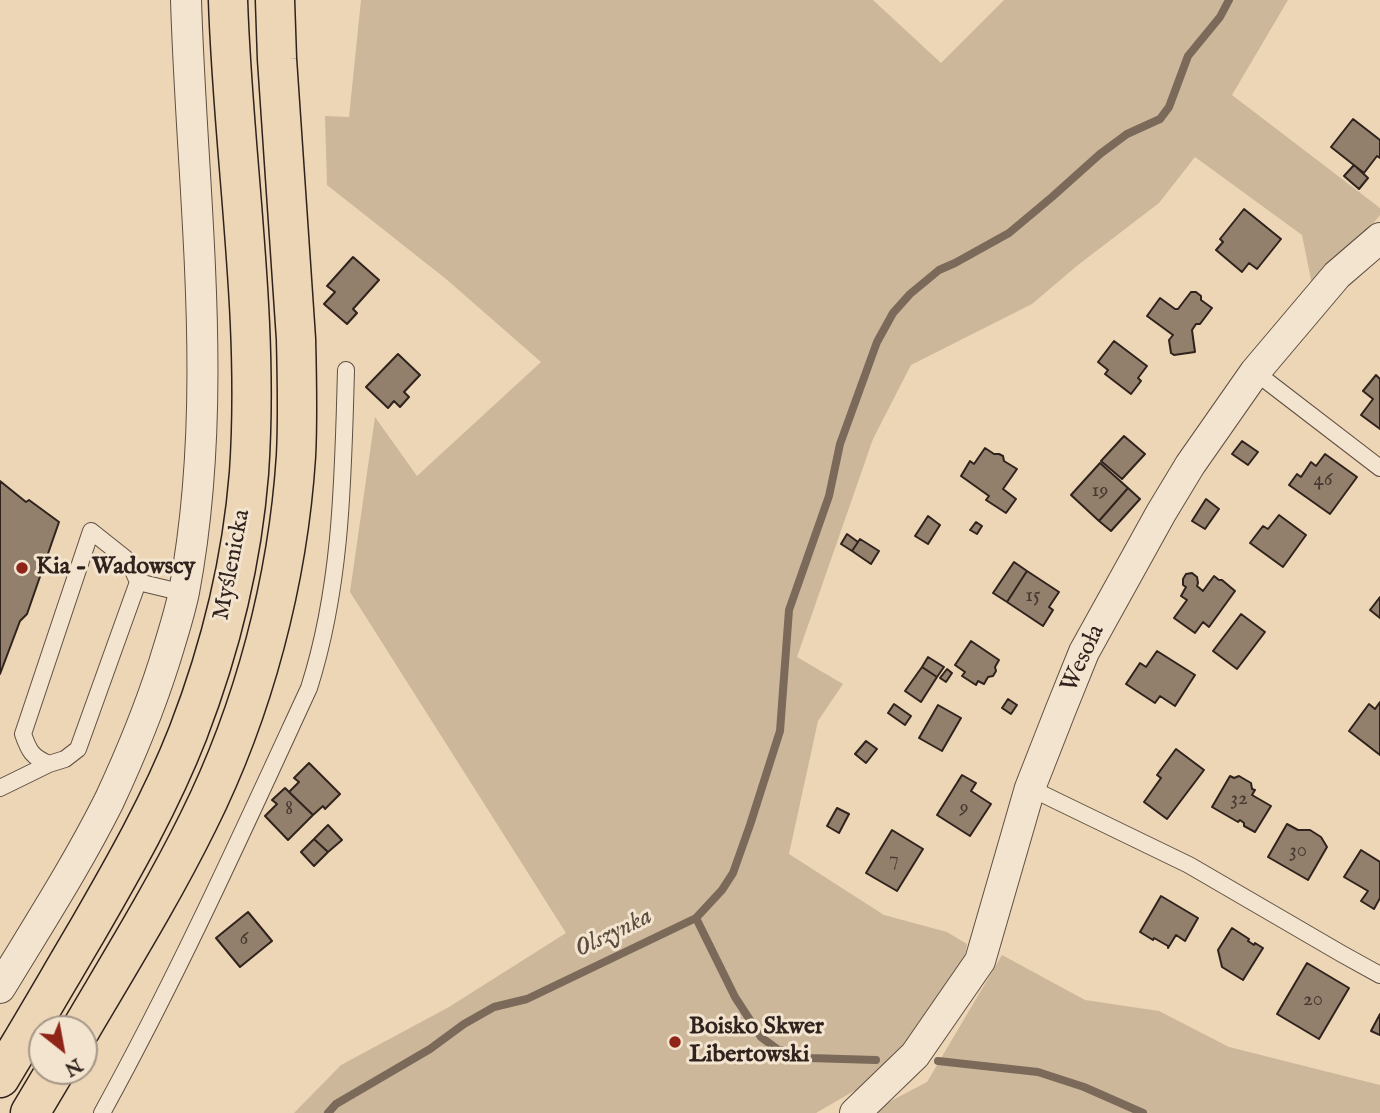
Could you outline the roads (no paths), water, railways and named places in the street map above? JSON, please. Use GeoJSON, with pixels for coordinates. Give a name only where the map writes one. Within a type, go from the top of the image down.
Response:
{"type":"FeatureCollection","features":[{"type":"Feature","properties":{"kind":"highway","name":"Myślenicka"},"geometry":{"type":"LineString","coordinates":[[0,1078],[113,886],[171,773],[204,690],[232,584],[244,519],[252,382],[251,331],[228,0]]}},
{"type":"Feature","properties":{"kind":"highway","name":"Myślenicka"},"geometry":{"type":"LineString","coordinates":[[88,1015],[199,821],[229,751],[258,667],[285,552],[296,454],[297,363],[275,0]]}},
{"type":"Feature","properties":{"kind":"highway"},"geometry":{"type":"LineString","coordinates":[[30,1113],[47,1085]]}},
{"type":"Feature","properties":{"kind":"street"},"geometry":{"type":"LineString","coordinates":[[0,988],[78,859],[136,741],[166,656],[184,593],[199,473],[204,359],[186,0]]}},
{"type":"Feature","properties":{"kind":"street","name":"Wesoła"},"geometry":{"type":"LineString","coordinates":[[855,1113],[915,1055],[980,961],[1030,788],[1084,652],[1161,513],[1190,465],[1255,372],[1337,275],[1380,238]]}},
{"type":"Feature","properties":{"kind":"lane"},"geometry":{"type":"LineString","coordinates":[[102,1113],[135,1053],[309,688],[320,653],[340,528],[346,370]]}},
{"type":"Feature","properties":{"kind":"lane"},"geometry":{"type":"LineString","coordinates":[[1255,372],[1380,468]]}},
{"type":"Feature","properties":{"kind":"lane"},"geometry":{"type":"LineString","coordinates":[[0,788],[65,759],[78,750],[138,582],[125,558],[91,531],[23,734],[36,759],[49,764]]}},
{"type":"Feature","properties":{"kind":"lane"},"geometry":{"type":"LineString","coordinates":[[138,582],[184,593]]}},
{"type":"Feature","properties":{"kind":"lane"},"geometry":{"type":"LineString","coordinates":[[1030,788],[1189,866],[1380,975]]}},
{"type":"Feature","properties":{"kind":"waterway"},"geometry":{"type":"LineString","coordinates":[[328,1113],[336,1104],[430,1049],[464,1024],[494,1007],[527,999],[696,918],[722,890],[733,873],[780,731],[789,610],[829,496],[840,444],[877,342],[893,313],[910,294],[939,270],[1009,233],[1100,154],[1127,134],[1160,119],[1169,107],[1188,56],[1220,17],[1229,0]]}},
{"type":"Feature","properties":{"kind":"waterway","name":"Olszynka"},"geometry":{"type":"LineString","coordinates":[[696,918],[735,997],[761,1037],[777,1049],[809,1058],[876,1060]]}},
{"type":"Feature","properties":{"kind":"waterway","name":"Olszynka"},"geometry":{"type":"LineString","coordinates":[[938,1061],[1038,1072],[1084,1087],[1143,1113]]}},
{"type":"Feature","properties":{"kind":"place","name":"Kia - Wadowscy"},"geometry":{"type":"Point","coordinates":[22,568]}},
{"type":"Feature","properties":{"kind":"place","name":"Boisko Skwer Libertowski"},"geometry":{"type":"Point","coordinates":[675,1042]}}]}
